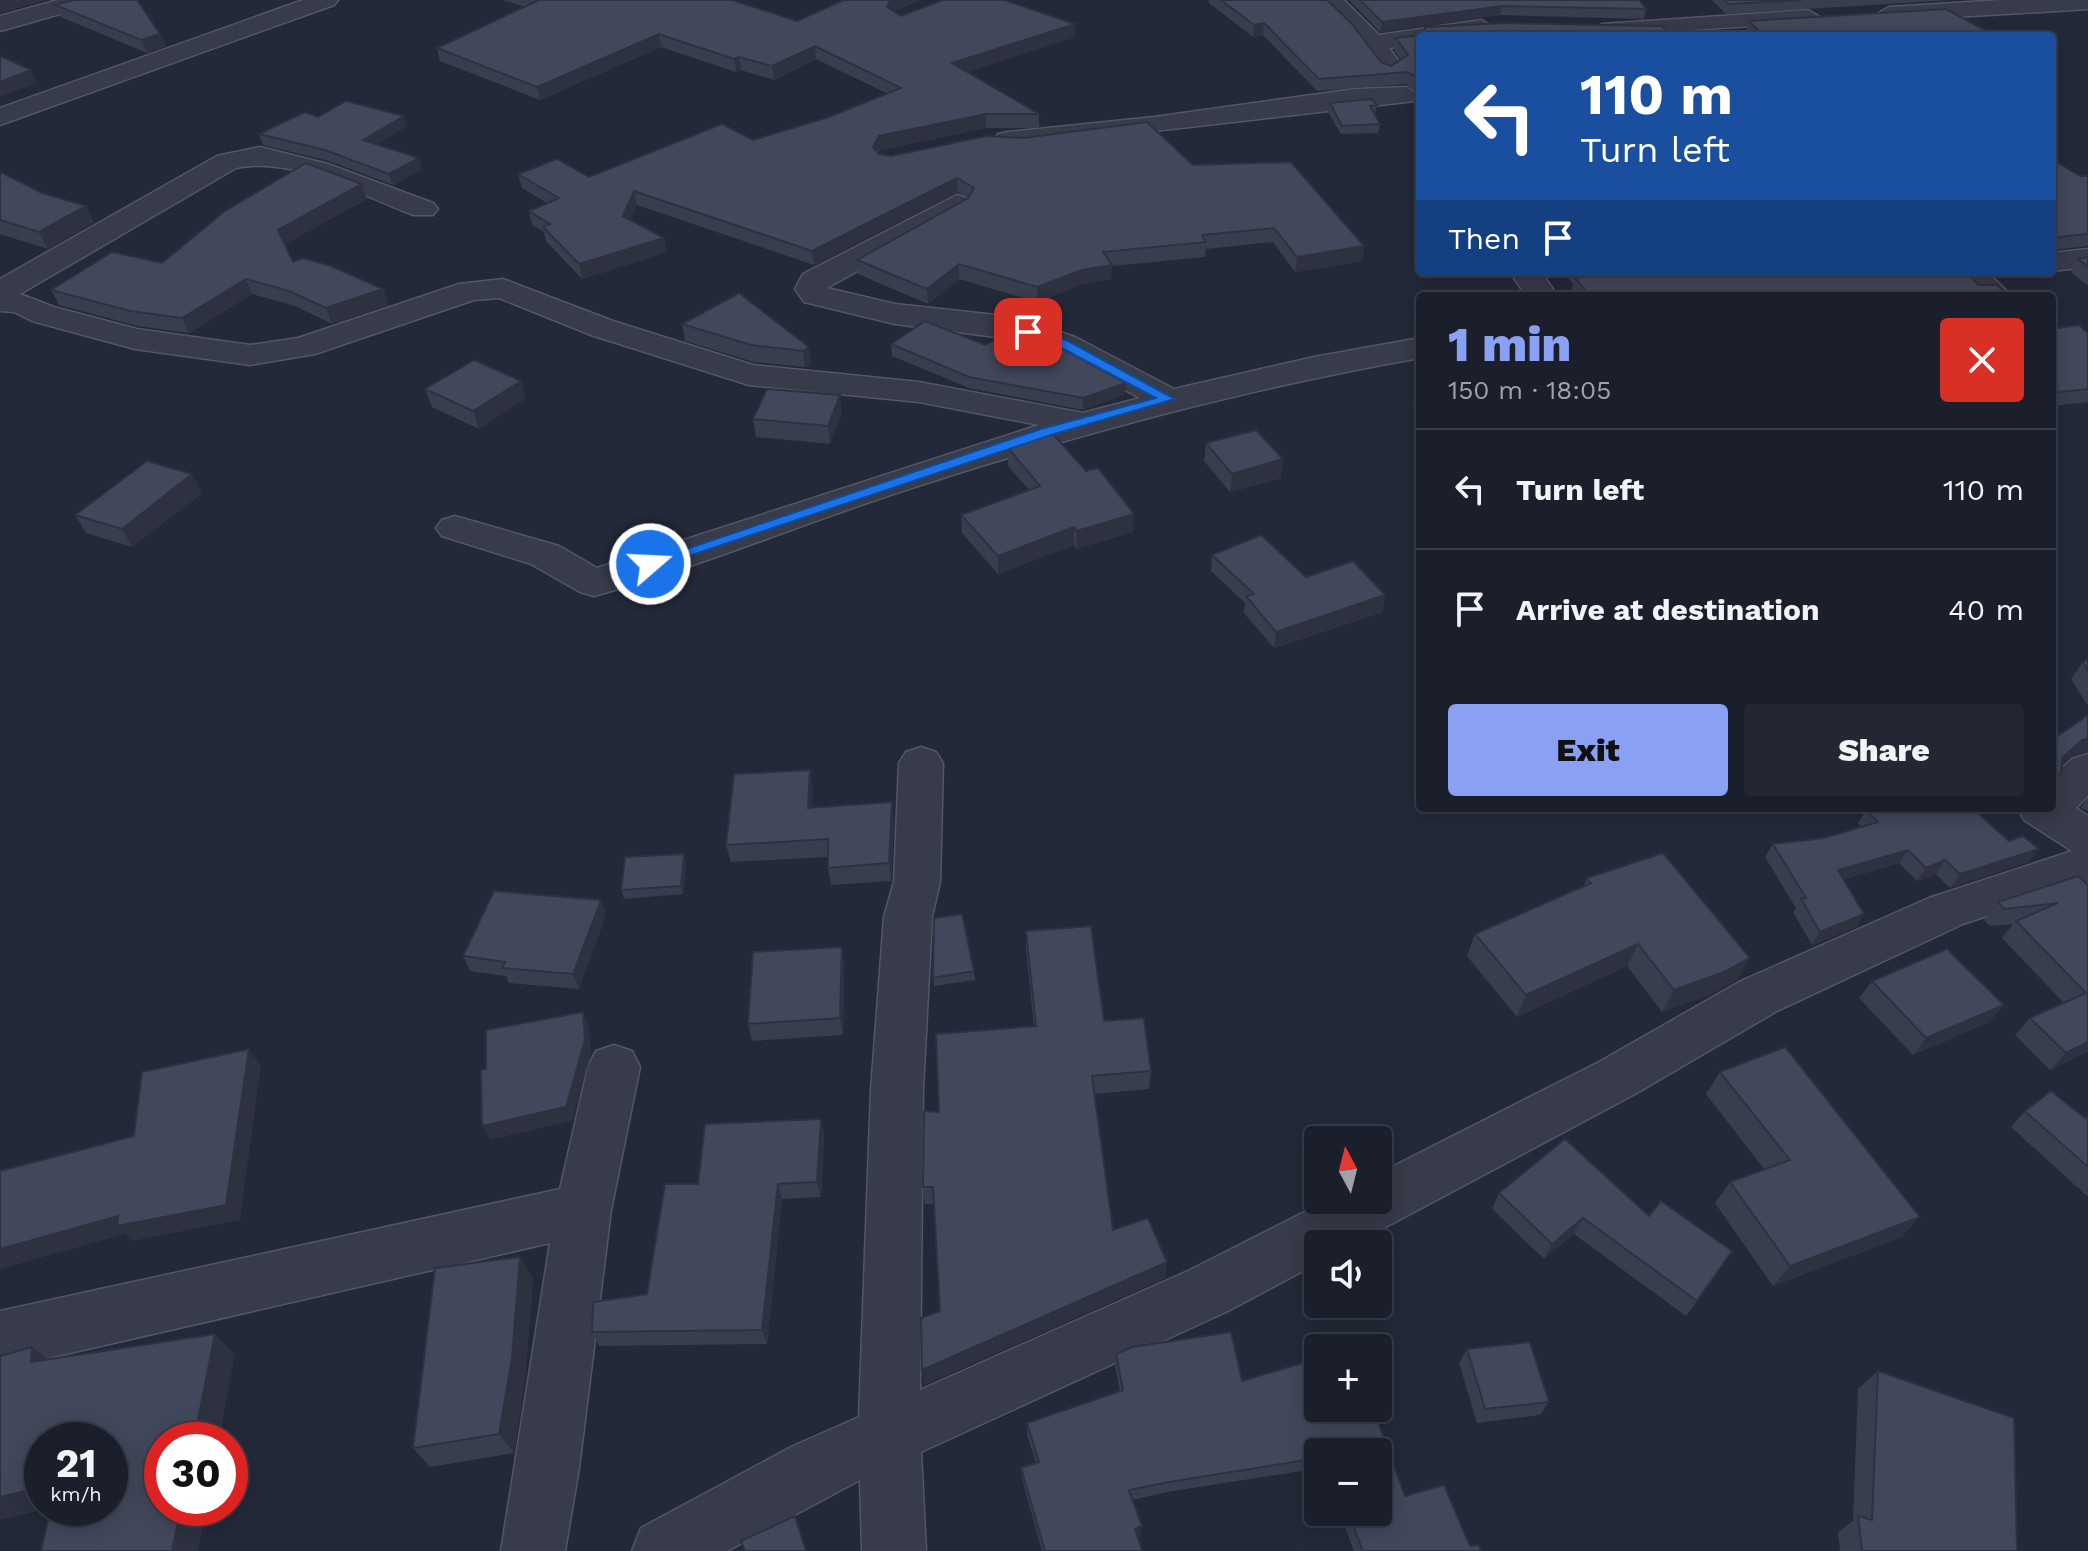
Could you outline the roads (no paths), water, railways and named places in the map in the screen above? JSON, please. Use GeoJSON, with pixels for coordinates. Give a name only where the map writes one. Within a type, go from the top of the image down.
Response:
{"type":"FeatureCollection","features":[{"type":"Feature","properties":{"kind":"street"},"geometry":{"type":"LineString","coordinates":[[0,24],[84,0]]}},
{"type":"Feature","properties":{"kind":"street"},"geometry":{"type":"LineString","coordinates":[[0,117],[326,0]]}},
{"type":"Feature","properties":{"kind":"street"},"geometry":{"type":"LineString","coordinates":[[1330,0],[1373,43],[1413,106]]}},
{"type":"Feature","properties":{"kind":"street"},"geometry":{"type":"LineString","coordinates":[[1864,15],[2088,2]]}},
{"type":"Feature","properties":{"kind":"street"},"geometry":{"type":"LineString","coordinates":[[1579,31],[1832,17]]}},
{"type":"Feature","properties":{"kind":"street"},"geometry":{"type":"LineString","coordinates":[[1451,32],[1500,25]]}},
{"type":"Feature","properties":{"kind":"street"},"geometry":{"type":"LineString","coordinates":[[1373,43],[1416,37]]}},
{"type":"Feature","properties":{"kind":"street"},"geometry":{"type":"LineString","coordinates":[[987,139],[1023,141],[1355,97],[1413,106]]}},
{"type":"Feature","properties":{"kind":"street"},"geometry":{"type":"LineString","coordinates":[[0,292],[227,162],[260,155],[318,170],[423,209]]}},
{"type":"Feature","properties":{"kind":"street"},"geometry":{"type":"LineString","coordinates":[[957,204],[895,241],[814,281],[811,289],[815,295],[895,314],[996,325],[1028,332],[1063,344],[1168,399]]}},
{"type":"Feature","properties":{"kind":"street"},"geometry":{"type":"LineString","coordinates":[[2056,262],[2088,258]]}},
{"type":"Feature","properties":{"kind":"street"},"geometry":{"type":"LineString","coordinates":[[1974,276],[1992,292]]}},
{"type":"Feature","properties":{"kind":"street"},"geometry":{"type":"LineString","coordinates":[[0,302],[20,303],[43,314],[135,339],[250,355],[303,347],[470,291],[503,288],[626,336],[749,375],[919,392],[1082,423]]}},
{"type":"Feature","properties":{"kind":"street"},"geometry":{"type":"LineString","coordinates":[[455,528],[545,555],[594,583],[1082,423],[1168,399],[1325,363],[1416,349]]}},
{"type":"Feature","properties":{"kind":"street"},"geometry":{"type":"LineString","coordinates":[[894,1551],[889,1434],[897,1090],[908,917],[917,882],[921,763]]}},
{"type":"Feature","properties":{"kind":"street"},"geometry":{"type":"LineString","coordinates":[[2056,799],[2088,770]]}},
{"type":"Feature","properties":{"kind":"street"},"geometry":{"type":"LineString","coordinates":[[2051,812],[2088,839]]}},
{"type":"Feature","properties":{"kind":"street"},"geometry":{"type":"LineString","coordinates":[[664,1551],[813,1469],[1208,1291],[1617,1078],[1759,996],[1946,911],[2088,864]]}},
{"type":"Feature","properties":{"kind":"street"},"geometry":{"type":"LineString","coordinates":[[533,1551],[548,1468],[583,1210],[614,1067]]}},
{"type":"Feature","properties":{"kind":"street"},"geometry":{"type":"LineString","coordinates":[[0,1340],[583,1210]]}}]}
